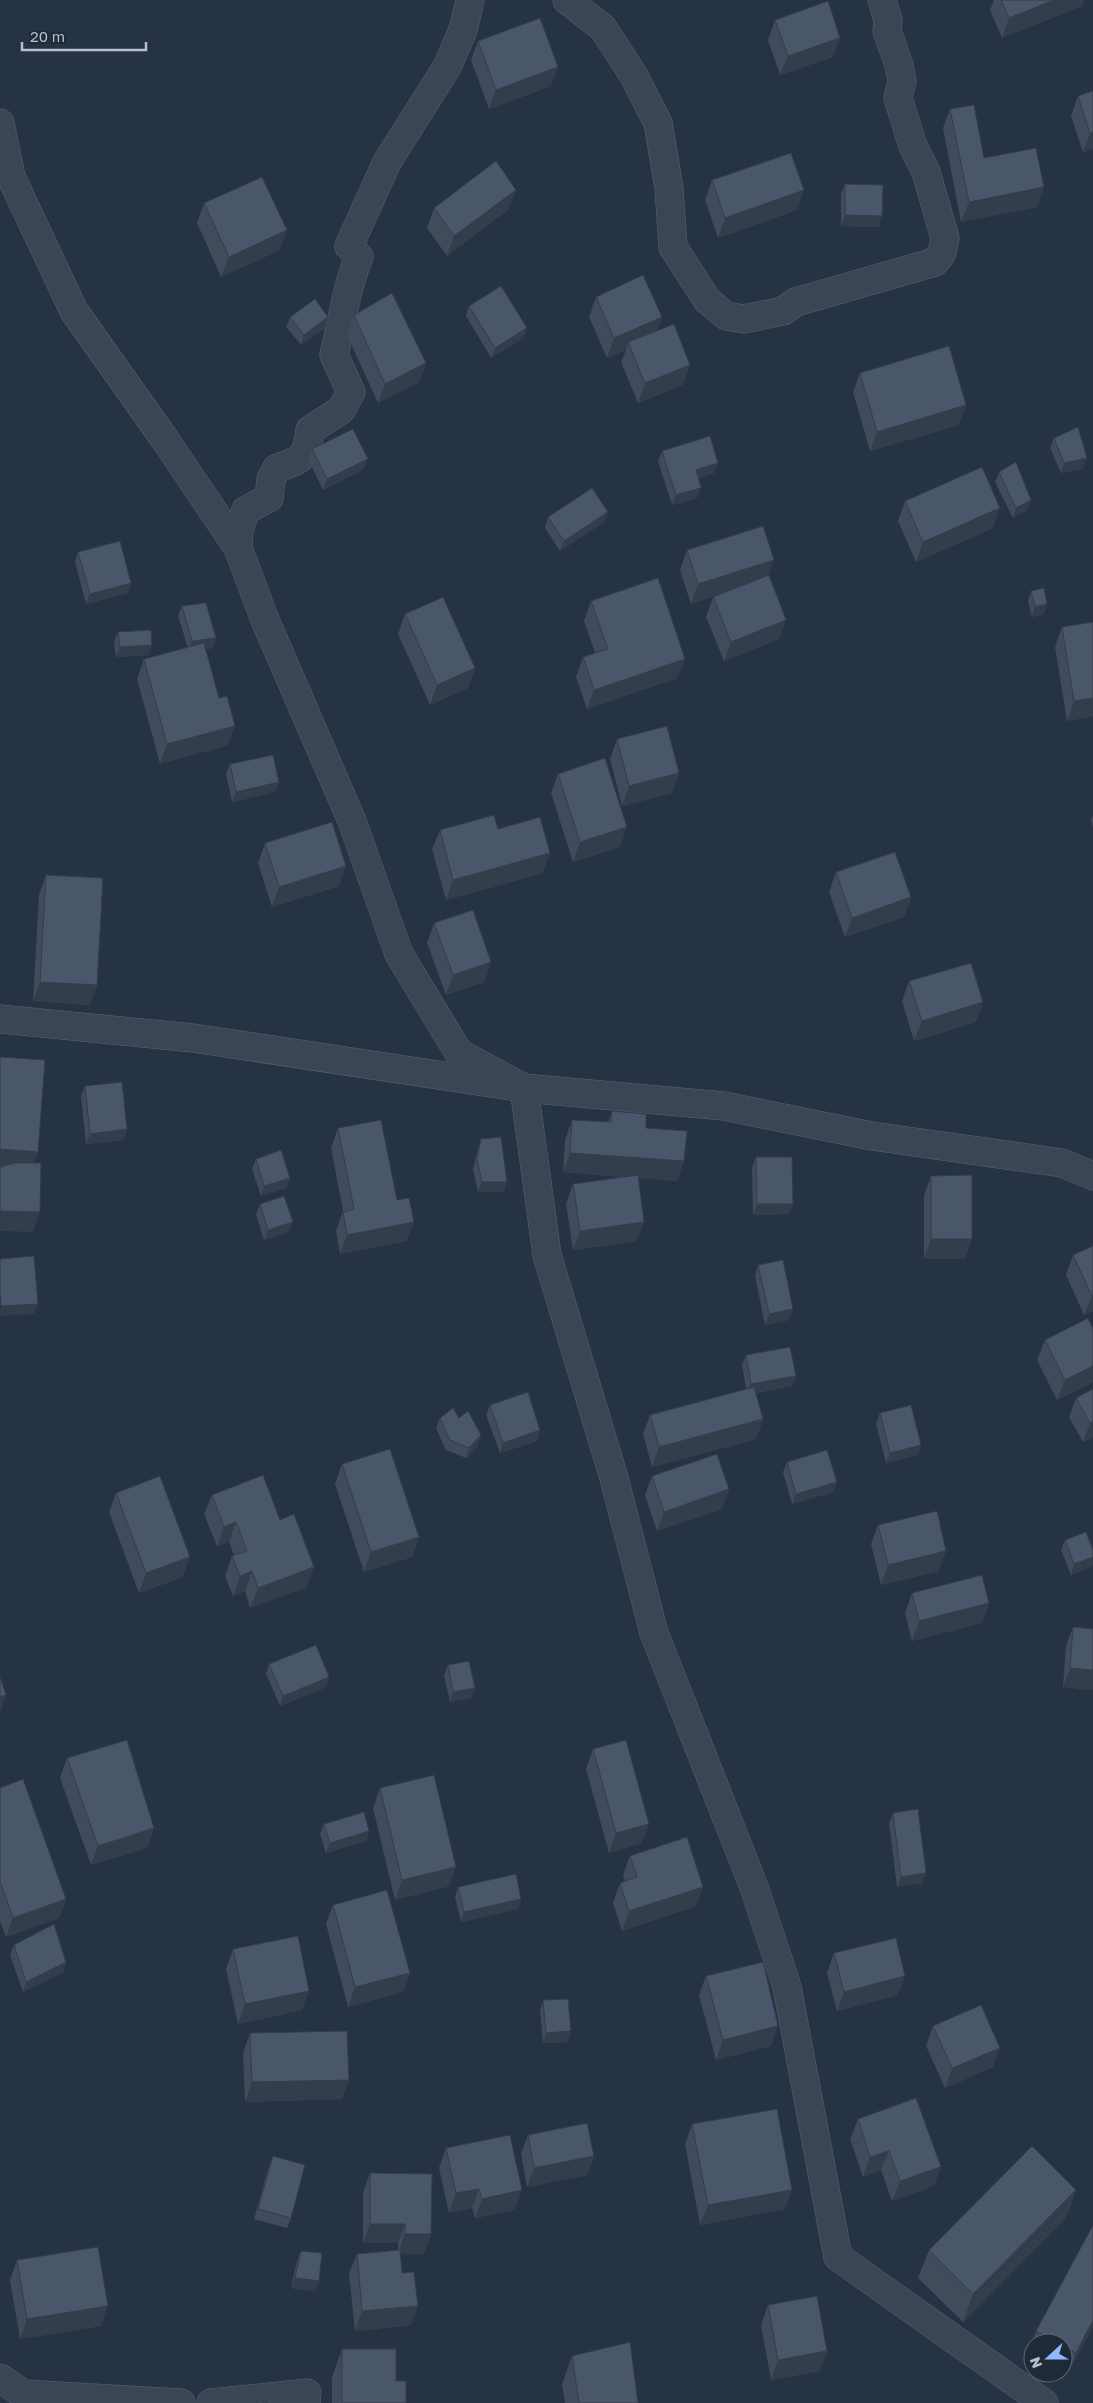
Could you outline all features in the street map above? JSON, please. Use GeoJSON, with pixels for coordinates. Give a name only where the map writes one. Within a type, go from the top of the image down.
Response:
{"type":"FeatureCollection","features":[{"type":"Feature","properties":{"kind":"street"},"geometry":{"type":"LineString","coordinates":[[238,548],[239,530],[246,510],[269,498],[271,479],[277,468],[298,462],[307,451],[310,430],[341,410],[352,392],[334,355],[349,281],[359,257],[348,246],[388,162],[447,67],[463,30],[470,0]]}},
{"type":"Feature","properties":{"kind":"street"},"geometry":{"type":"LineString","coordinates":[[567,0],[604,28],[634,76],[658,123],[669,188],[673,247],[707,300],[726,316],[744,319],[783,311],[796,302],[935,262],[942,253],[945,238],[929,181],[906,126],[898,98],[902,81],[899,65],[887,31],[888,20],[882,0]]}},
{"type":"Feature","properties":{"kind":"street"},"geometry":{"type":"LineString","coordinates":[[0,123],[11,177],[74,311],[166,441],[238,548],[265,620],[352,821],[399,954],[458,1053],[524,1088]]}},
{"type":"Feature","properties":{"kind":"street"},"geometry":{"type":"LineString","coordinates":[[0,1019],[194,1038],[524,1088],[724,1106],[872,1136],[1062,1163],[1093,1176]]}},
{"type":"Feature","properties":{"kind":"street"},"geometry":{"type":"LineString","coordinates":[[524,1088],[547,1256],[614,1478],[654,1633],[754,1887],[787,1987],[838,2257],[1044,2403]]}},
{"type":"Feature","properties":{"kind":"street"},"geometry":{"type":"LineString","coordinates":[[0,2378],[23,2394],[181,2403]]}},
{"type":"Feature","properties":{"kind":"street"},"geometry":{"type":"LineString","coordinates":[[211,2403],[308,2393],[306,2403]]}},
{"type":"Feature","properties":{"kind":"building"},"geometry":{"type":"Polygon","coordinates":[[[1001,0],[1054,0],[1009,18],[1001,0]]]}},
{"type":"Feature","properties":{"kind":"building"},"geometry":{"type":"Polygon","coordinates":[[[828,1],[840,38],[788,56],[775,20],[828,1]]]}},
{"type":"Feature","properties":{"kind":"building"},"geometry":{"type":"Polygon","coordinates":[[[540,18],[558,67],[496,90],[478,41],[540,18]]]}},
{"type":"Feature","properties":{"kind":"building"},"geometry":{"type":"Polygon","coordinates":[[[1093,91],[1093,132],[1090,133],[1078,96],[1093,91]]]}},
{"type":"Feature","properties":{"kind":"building"},"geometry":{"type":"Polygon","coordinates":[[[974,105],[984,158],[1036,148],[1044,187],[969,202],[950,109],[974,105]]]}},
{"type":"Feature","properties":{"kind":"building"},"geometry":{"type":"Polygon","coordinates":[[[791,153],[804,190],[725,218],[712,180],[791,153]]]}},
{"type":"Feature","properties":{"kind":"building"},"geometry":{"type":"Polygon","coordinates":[[[496,161],[516,190],[454,236],[434,208],[496,161]]]}},
{"type":"Feature","properties":{"kind":"building"},"geometry":{"type":"Polygon","coordinates":[[[262,177],[287,230],[229,257],[204,203],[262,177]]]}},
{"type":"Feature","properties":{"kind":"building"},"geometry":{"type":"Polygon","coordinates":[[[845,184],[883,185],[882,216],[845,215],[845,184]]]}},
{"type":"Feature","properties":{"kind":"building"},"geometry":{"type":"Polygon","coordinates":[[[643,275],[662,317],[614,338],[596,297],[643,275]]]}},
{"type":"Feature","properties":{"kind":"building"},"geometry":{"type":"Polygon","coordinates":[[[501,286],[527,328],[495,348],[469,306],[501,286]]]}},
{"type":"Feature","properties":{"kind":"building"},"geometry":{"type":"Polygon","coordinates":[[[392,293],[426,363],[385,384],[354,315],[392,293]]]}},
{"type":"Feature","properties":{"kind":"building"},"geometry":{"type":"Polygon","coordinates":[[[315,299],[328,317],[304,335],[290,317],[315,299]]]}},
{"type":"Feature","properties":{"kind":"building"},"geometry":{"type":"Polygon","coordinates":[[[674,324],[690,365],[645,383],[628,342],[674,324]]]}},
{"type":"Feature","properties":{"kind":"building"},"geometry":{"type":"Polygon","coordinates":[[[949,346],[966,405],[877,432],[860,373],[949,346]]]}},
{"type":"Feature","properties":{"kind":"building"},"geometry":{"type":"Polygon","coordinates":[[[1078,427],[1087,458],[1064,463],[1054,438],[1078,427]]]}},
{"type":"Feature","properties":{"kind":"building"},"geometry":{"type":"Polygon","coordinates":[[[353,429],[368,459],[327,479],[312,449],[353,429]]]}},
{"type":"Feature","properties":{"kind":"building"},"geometry":{"type":"Polygon","coordinates":[[[710,436],[718,463],[696,470],[701,488],[676,495],[662,451],[710,436]]]}},
{"type":"Feature","properties":{"kind":"building"},"geometry":{"type":"Polygon","coordinates":[[[1016,462],[1031,500],[1016,508],[999,472],[1016,462]]]}},
{"type":"Feature","properties":{"kind":"building"},"geometry":{"type":"Polygon","coordinates":[[[982,467],[1000,508],[923,542],[905,501],[982,467]]]}},
{"type":"Feature","properties":{"kind":"building"},"geometry":{"type":"Polygon","coordinates":[[[592,488],[608,512],[564,541],[548,517],[592,488]]]}},
{"type":"Feature","properties":{"kind":"building"},"geometry":{"type":"Polygon","coordinates":[[[763,526],[774,560],[698,584],[687,550],[763,526]]]}},
{"type":"Feature","properties":{"kind":"building"},"geometry":{"type":"Polygon","coordinates":[[[120,541],[131,583],[90,594],[78,552],[120,541]]]}},
{"type":"Feature","properties":{"kind":"building"},"geometry":{"type":"Polygon","coordinates":[[[769,575],[786,620],[731,642],[713,597],[769,575]]]}},
{"type":"Feature","properties":{"kind":"building"},"geometry":{"type":"Polygon","coordinates":[[[658,578],[685,659],[594,690],[583,657],[608,649],[591,601],[658,578]]]}},
{"type":"Feature","properties":{"kind":"building"},"geometry":{"type":"Polygon","coordinates":[[[1044,588],[1047,604],[1035,607],[1031,591],[1044,588]]]}},
{"type":"Feature","properties":{"kind":"building"},"geometry":{"type":"Polygon","coordinates":[[[443,597],[475,668],[437,685],[405,614],[443,597]]]}},
{"type":"Feature","properties":{"kind":"building"},"geometry":{"type":"Polygon","coordinates":[[[206,603],[216,638],[192,641],[182,606],[206,603]]]}},
{"type":"Feature","properties":{"kind":"building"},"geometry":{"type":"Polygon","coordinates":[[[1093,622],[1093,698],[1074,701],[1062,627],[1093,622]]]}},
{"type":"Feature","properties":{"kind":"building"},"geometry":{"type":"Polygon","coordinates":[[[151,630],[152,645],[120,647],[118,632],[151,630]]]}},
{"type":"Feature","properties":{"kind":"building"},"geometry":{"type":"Polygon","coordinates":[[[204,643],[219,698],[227,696],[235,726],[167,744],[144,659],[204,643]]]}},
{"type":"Feature","properties":{"kind":"building"},"geometry":{"type":"Polygon","coordinates":[[[667,726],[679,773],[629,786],[617,739],[667,726]]]}},
{"type":"Feature","properties":{"kind":"building"},"geometry":{"type":"Polygon","coordinates":[[[273,755],[279,782],[236,792],[230,764],[273,755]]]}},
{"type":"Feature","properties":{"kind":"building"},"geometry":{"type":"Polygon","coordinates":[[[605,758],[627,827],[580,842],[558,774],[605,758]]]}},
{"type":"Feature","properties":{"kind":"building"},"geometry":{"type":"Polygon","coordinates":[[[494,815],[498,829],[540,817],[550,853],[453,880],[440,830],[494,815]]]}},
{"type":"Feature","properties":{"kind":"building"},"geometry":{"type":"Polygon","coordinates":[[[332,822],[346,866],[279,887],[265,843],[332,822]]]}},
{"type":"Feature","properties":{"kind":"building"},"geometry":{"type":"Polygon","coordinates":[[[895,852],[911,897],[852,918],[836,872],[895,852]]]}},
{"type":"Feature","properties":{"kind":"building"},"geometry":{"type":"Polygon","coordinates":[[[46,875],[103,878],[97,985],[40,982],[46,875]]]}},
{"type":"Feature","properties":{"kind":"building"},"geometry":{"type":"Polygon","coordinates":[[[473,910],[491,962],[453,975],[434,923],[473,910]]]}},
{"type":"Feature","properties":{"kind":"building"},"geometry":{"type":"Polygon","coordinates":[[[971,963],[983,1002],[922,1021],[909,981],[971,963]]]}},
{"type":"Feature","properties":{"kind":"building"},"geometry":{"type":"Polygon","coordinates":[[[0,1057],[45,1060],[38,1152],[0,1149],[0,1057]]]}},
{"type":"Feature","properties":{"kind":"building"},"geometry":{"type":"Polygon","coordinates":[[[122,1082],[127,1129],[90,1134],[85,1086],[122,1082]]]}},
{"type":"Feature","properties":{"kind":"building"},"geometry":{"type":"Polygon","coordinates":[[[612,1111],[646,1114],[646,1128],[687,1131],[684,1161],[570,1153],[572,1120],[611,1122],[612,1111]]]}},
{"type":"Feature","properties":{"kind":"building"},"geometry":{"type":"Polygon","coordinates":[[[381,1120],[397,1200],[409,1198],[414,1222],[347,1235],[343,1212],[354,1209],[338,1128],[381,1120]]]}},
{"type":"Feature","properties":{"kind":"building"},"geometry":{"type":"Polygon","coordinates":[[[501,1137],[507,1182],[482,1182],[477,1159],[481,1139],[501,1137]]]}},
{"type":"Feature","properties":{"kind":"building"},"geometry":{"type":"Polygon","coordinates":[[[281,1150],[290,1178],[264,1186],[256,1159],[281,1150]]]}},
{"type":"Feature","properties":{"kind":"building"},"geometry":{"type":"Polygon","coordinates":[[[756,1157],[792,1157],[793,1204],[757,1204],[756,1157]]]}},
{"type":"Feature","properties":{"kind":"building"},"geometry":{"type":"Polygon","coordinates":[[[15,1163],[41,1163],[40,1212],[0,1211],[0,1167],[15,1163]]]}},
{"type":"Feature","properties":{"kind":"building"},"geometry":{"type":"Polygon","coordinates":[[[638,1175],[644,1222],[580,1231],[573,1184],[638,1175]]]}},
{"type":"Feature","properties":{"kind":"building"},"geometry":{"type":"Polygon","coordinates":[[[972,1175],[972,1239],[931,1239],[931,1176],[972,1175]]]}},
{"type":"Feature","properties":{"kind":"building"},"geometry":{"type":"Polygon","coordinates":[[[284,1196],[293,1222],[268,1230],[260,1204],[284,1196]]]}},
{"type":"Feature","properties":{"kind":"building"},"geometry":{"type":"Polygon","coordinates":[[[1093,1246],[1093,1295],[1092,1296],[1073,1255],[1093,1246]]]}},
{"type":"Feature","properties":{"kind":"building"},"geometry":{"type":"Polygon","coordinates":[[[34,1256],[38,1304],[1,1306],[0,1259],[34,1256]]]}},
{"type":"Feature","properties":{"kind":"building"},"geometry":{"type":"Polygon","coordinates":[[[783,1260],[793,1309],[769,1314],[758,1265],[783,1260]]]}},
{"type":"Feature","properties":{"kind":"building"},"geometry":{"type":"Polygon","coordinates":[[[1088,1318],[1093,1329],[1093,1366],[1065,1380],[1045,1340],[1088,1318]]]}},
{"type":"Feature","properties":{"kind":"building"},"geometry":{"type":"Polygon","coordinates":[[[790,1347],[796,1376],[751,1384],[746,1355],[790,1347]]]}},
{"type":"Feature","properties":{"kind":"building"},"geometry":{"type":"Polygon","coordinates":[[[754,1387],[763,1419],[659,1447],[650,1415],[754,1387]]]}},
{"type":"Feature","properties":{"kind":"building"},"geometry":{"type":"Polygon","coordinates":[[[1093,1389],[1093,1421],[1090,1423],[1076,1398],[1093,1389]]]}},
{"type":"Feature","properties":{"kind":"building"},"geometry":{"type":"Polygon","coordinates":[[[528,1392],[540,1430],[503,1443],[490,1405],[528,1392]]]}},
{"type":"Feature","properties":{"kind":"building"},"geometry":{"type":"Polygon","coordinates":[[[911,1405],[921,1445],[890,1453],[880,1413],[911,1405]]]}},
{"type":"Feature","properties":{"kind":"building"},"geometry":{"type":"Polygon","coordinates":[[[453,1408],[459,1418],[468,1411],[481,1435],[469,1448],[450,1440],[440,1418],[453,1408]]]}},
{"type":"Feature","properties":{"kind":"building"},"geometry":{"type":"Polygon","coordinates":[[[390,1449],[419,1537],[371,1552],[342,1464],[390,1449]]]}},
{"type":"Feature","properties":{"kind":"building"},"geometry":{"type":"Polygon","coordinates":[[[827,1450],[837,1482],[796,1494],[787,1462],[827,1450]]]}},
{"type":"Feature","properties":{"kind":"building"},"geometry":{"type":"Polygon","coordinates":[[[717,1454],[729,1489],[664,1512],[652,1476],[717,1454]]]}},
{"type":"Feature","properties":{"kind":"building"},"geometry":{"type":"Polygon","coordinates":[[[263,1475],[280,1520],[294,1514],[314,1567],[258,1588],[252,1571],[240,1576],[232,1556],[247,1551],[236,1522],[224,1527],[212,1495],[263,1475]]]}},
{"type":"Feature","properties":{"kind":"building"},"geometry":{"type":"Polygon","coordinates":[[[160,1476],[190,1557],[146,1573],[116,1493],[160,1476]]]}},
{"type":"Feature","properties":{"kind":"building"},"geometry":{"type":"Polygon","coordinates":[[[937,1511],[946,1551],[888,1565],[878,1525],[937,1511]]]}},
{"type":"Feature","properties":{"kind":"building"},"geometry":{"type":"Polygon","coordinates":[[[1086,1532],[1093,1550],[1093,1557],[1074,1564],[1065,1540],[1086,1532]]]}},
{"type":"Feature","properties":{"kind":"building"},"geometry":{"type":"Polygon","coordinates":[[[982,1575],[989,1603],[919,1621],[912,1593],[982,1575]]]}},
{"type":"Feature","properties":{"kind":"building"},"geometry":{"type":"Polygon","coordinates":[[[1073,1627],[1093,1629],[1093,1670],[1070,1668],[1073,1627]]]}},
{"type":"Feature","properties":{"kind":"building"},"geometry":{"type":"Polygon","coordinates":[[[316,1645],[329,1677],[283,1696],[269,1664],[316,1645]]]}},
{"type":"Feature","properties":{"kind":"building"},"geometry":{"type":"Polygon","coordinates":[[[469,1661],[475,1688],[453,1692],[448,1665],[469,1661]]]}},
{"type":"Feature","properties":{"kind":"building"},"geometry":{"type":"Polygon","coordinates":[[[0,1677],[6,1695],[0,1697],[0,1677]]]}},
{"type":"Feature","properties":{"kind":"building"},"geometry":{"type":"Polygon","coordinates":[[[127,1740],[154,1828],[98,1846],[67,1758],[127,1740]]]}},
{"type":"Feature","properties":{"kind":"building"},"geometry":{"type":"Polygon","coordinates":[[[626,1740],[649,1824],[616,1833],[593,1749],[626,1740]]]}},
{"type":"Feature","properties":{"kind":"building"},"geometry":{"type":"Polygon","coordinates":[[[434,1775],[456,1867],[402,1880],[380,1788],[434,1775]]]}},
{"type":"Feature","properties":{"kind":"building"},"geometry":{"type":"Polygon","coordinates":[[[23,1779],[66,1899],[13,1918],[0,1881],[0,1788],[23,1779]]]}},
{"type":"Feature","properties":{"kind":"building"},"geometry":{"type":"Polygon","coordinates":[[[918,1809],[926,1873],[901,1877],[893,1813],[918,1809]]]}},
{"type":"Feature","properties":{"kind":"building"},"geometry":{"type":"Polygon","coordinates":[[[364,1812],[369,1831],[330,1843],[324,1824],[364,1812]]]}},
{"type":"Feature","properties":{"kind":"building"},"geometry":{"type":"Polygon","coordinates":[[[687,1837],[703,1887],[629,1911],[620,1883],[637,1877],[630,1856],[687,1837]]]}},
{"type":"Feature","properties":{"kind":"building"},"geometry":{"type":"Polygon","coordinates":[[[516,1874],[521,1899],[464,1912],[458,1887],[516,1874]]]}},
{"type":"Feature","properties":{"kind":"building"},"geometry":{"type":"Polygon","coordinates":[[[387,1890],[410,1973],[355,1987],[333,1905],[387,1890]]]}},
{"type":"Feature","properties":{"kind":"building"},"geometry":{"type":"Polygon","coordinates":[[[54,1924],[66,1962],[26,1982],[14,1945],[54,1924]]]}},
{"type":"Feature","properties":{"kind":"building"},"geometry":{"type":"Polygon","coordinates":[[[298,1936],[309,1991],[245,2004],[233,1949],[298,1936]]]}},
{"type":"Feature","properties":{"kind":"building"},"geometry":{"type":"Polygon","coordinates":[[[896,1938],[905,1976],[844,1992],[834,1953],[896,1938]]]}},
{"type":"Feature","properties":{"kind":"building"},"geometry":{"type":"Polygon","coordinates":[[[763,1962],[778,2026],[723,2040],[706,1976],[763,1962]]]}},
{"type":"Feature","properties":{"kind":"building"},"geometry":{"type":"Polygon","coordinates":[[[568,1999],[571,2031],[546,2033],[543,2000],[568,1999]]]}},
{"type":"Feature","properties":{"kind":"building"},"geometry":{"type":"Polygon","coordinates":[[[981,2005],[1000,2048],[952,2068],[933,2026],[981,2005]]]}},
{"type":"Feature","properties":{"kind":"building"},"geometry":{"type":"Polygon","coordinates":[[[347,2031],[349,2080],[252,2082],[250,2033],[347,2031]]]}},
{"type":"Feature","properties":{"kind":"building"},"geometry":{"type":"Polygon","coordinates":[[[916,2098],[941,2167],[900,2181],[889,2151],[870,2157],[858,2119],[916,2098]]]}},
{"type":"Feature","properties":{"kind":"building"},"geometry":{"type":"Polygon","coordinates":[[[777,2109],[792,2190],[708,2205],[692,2124],[777,2109]]]}},
{"type":"Feature","properties":{"kind":"building"},"geometry":{"type":"Polygon","coordinates":[[[587,2123],[594,2156],[534,2168],[528,2135],[587,2123]]]}},
{"type":"Feature","properties":{"kind":"building"},"geometry":{"type":"Polygon","coordinates":[[[510,2135],[522,2190],[482,2199],[479,2189],[456,2193],[446,2148],[510,2135]]]}},
{"type":"Feature","properties":{"kind":"building"},"geometry":{"type":"Polygon","coordinates":[[[1032,2146],[1076,2190],[973,2294],[929,2250],[1032,2146]]]}},
{"type":"Feature","properties":{"kind":"building"},"geometry":{"type":"Polygon","coordinates":[[[273,2156],[305,2165],[291,2218],[258,2209],[273,2156]]]}},
{"type":"Feature","properties":{"kind":"building"},"geometry":{"type":"Polygon","coordinates":[[[370,2173],[432,2174],[431,2234],[405,2234],[405,2224],[370,2224],[370,2173]]]}},
{"type":"Feature","properties":{"kind":"building"},"geometry":{"type":"Polygon","coordinates":[[[1093,2225],[1093,2320],[1076,2353],[1073,2351],[1073,2333],[1040,2333],[1036,2331],[1093,2225]]]}},
{"type":"Feature","properties":{"kind":"building"},"geometry":{"type":"Polygon","coordinates":[[[98,2247],[108,2306],[27,2319],[17,2260],[98,2247]]]}},
{"type":"Feature","properties":{"kind":"building"},"geometry":{"type":"Polygon","coordinates":[[[400,2250],[402,2273],[414,2272],[418,2306],[362,2311],[357,2254],[400,2250]]]}},
{"type":"Feature","properties":{"kind":"building"},"geometry":{"type":"Polygon","coordinates":[[[301,2251],[322,2253],[319,2281],[295,2278],[301,2251]]]}},
{"type":"Feature","properties":{"kind":"building"},"geometry":{"type":"Polygon","coordinates":[[[817,2296],[827,2351],[778,2360],[768,2305],[817,2296]]]}},
{"type":"Feature","properties":{"kind":"building"},"geometry":{"type":"Polygon","coordinates":[[[630,2342],[638,2403],[579,2403],[572,2356],[630,2342]]]}},
{"type":"Feature","properties":{"kind":"building"},"geometry":{"type":"Polygon","coordinates":[[[342,2349],[396,2349],[396,2381],[406,2381],[406,2403],[342,2403],[342,2349]]]}},
{"type":"Feature","properties":{"kind":"building"},"geometry":{"type":"Polygon","coordinates":[[[257,2400],[268,2403],[257,2403],[257,2400]]]}}]}
